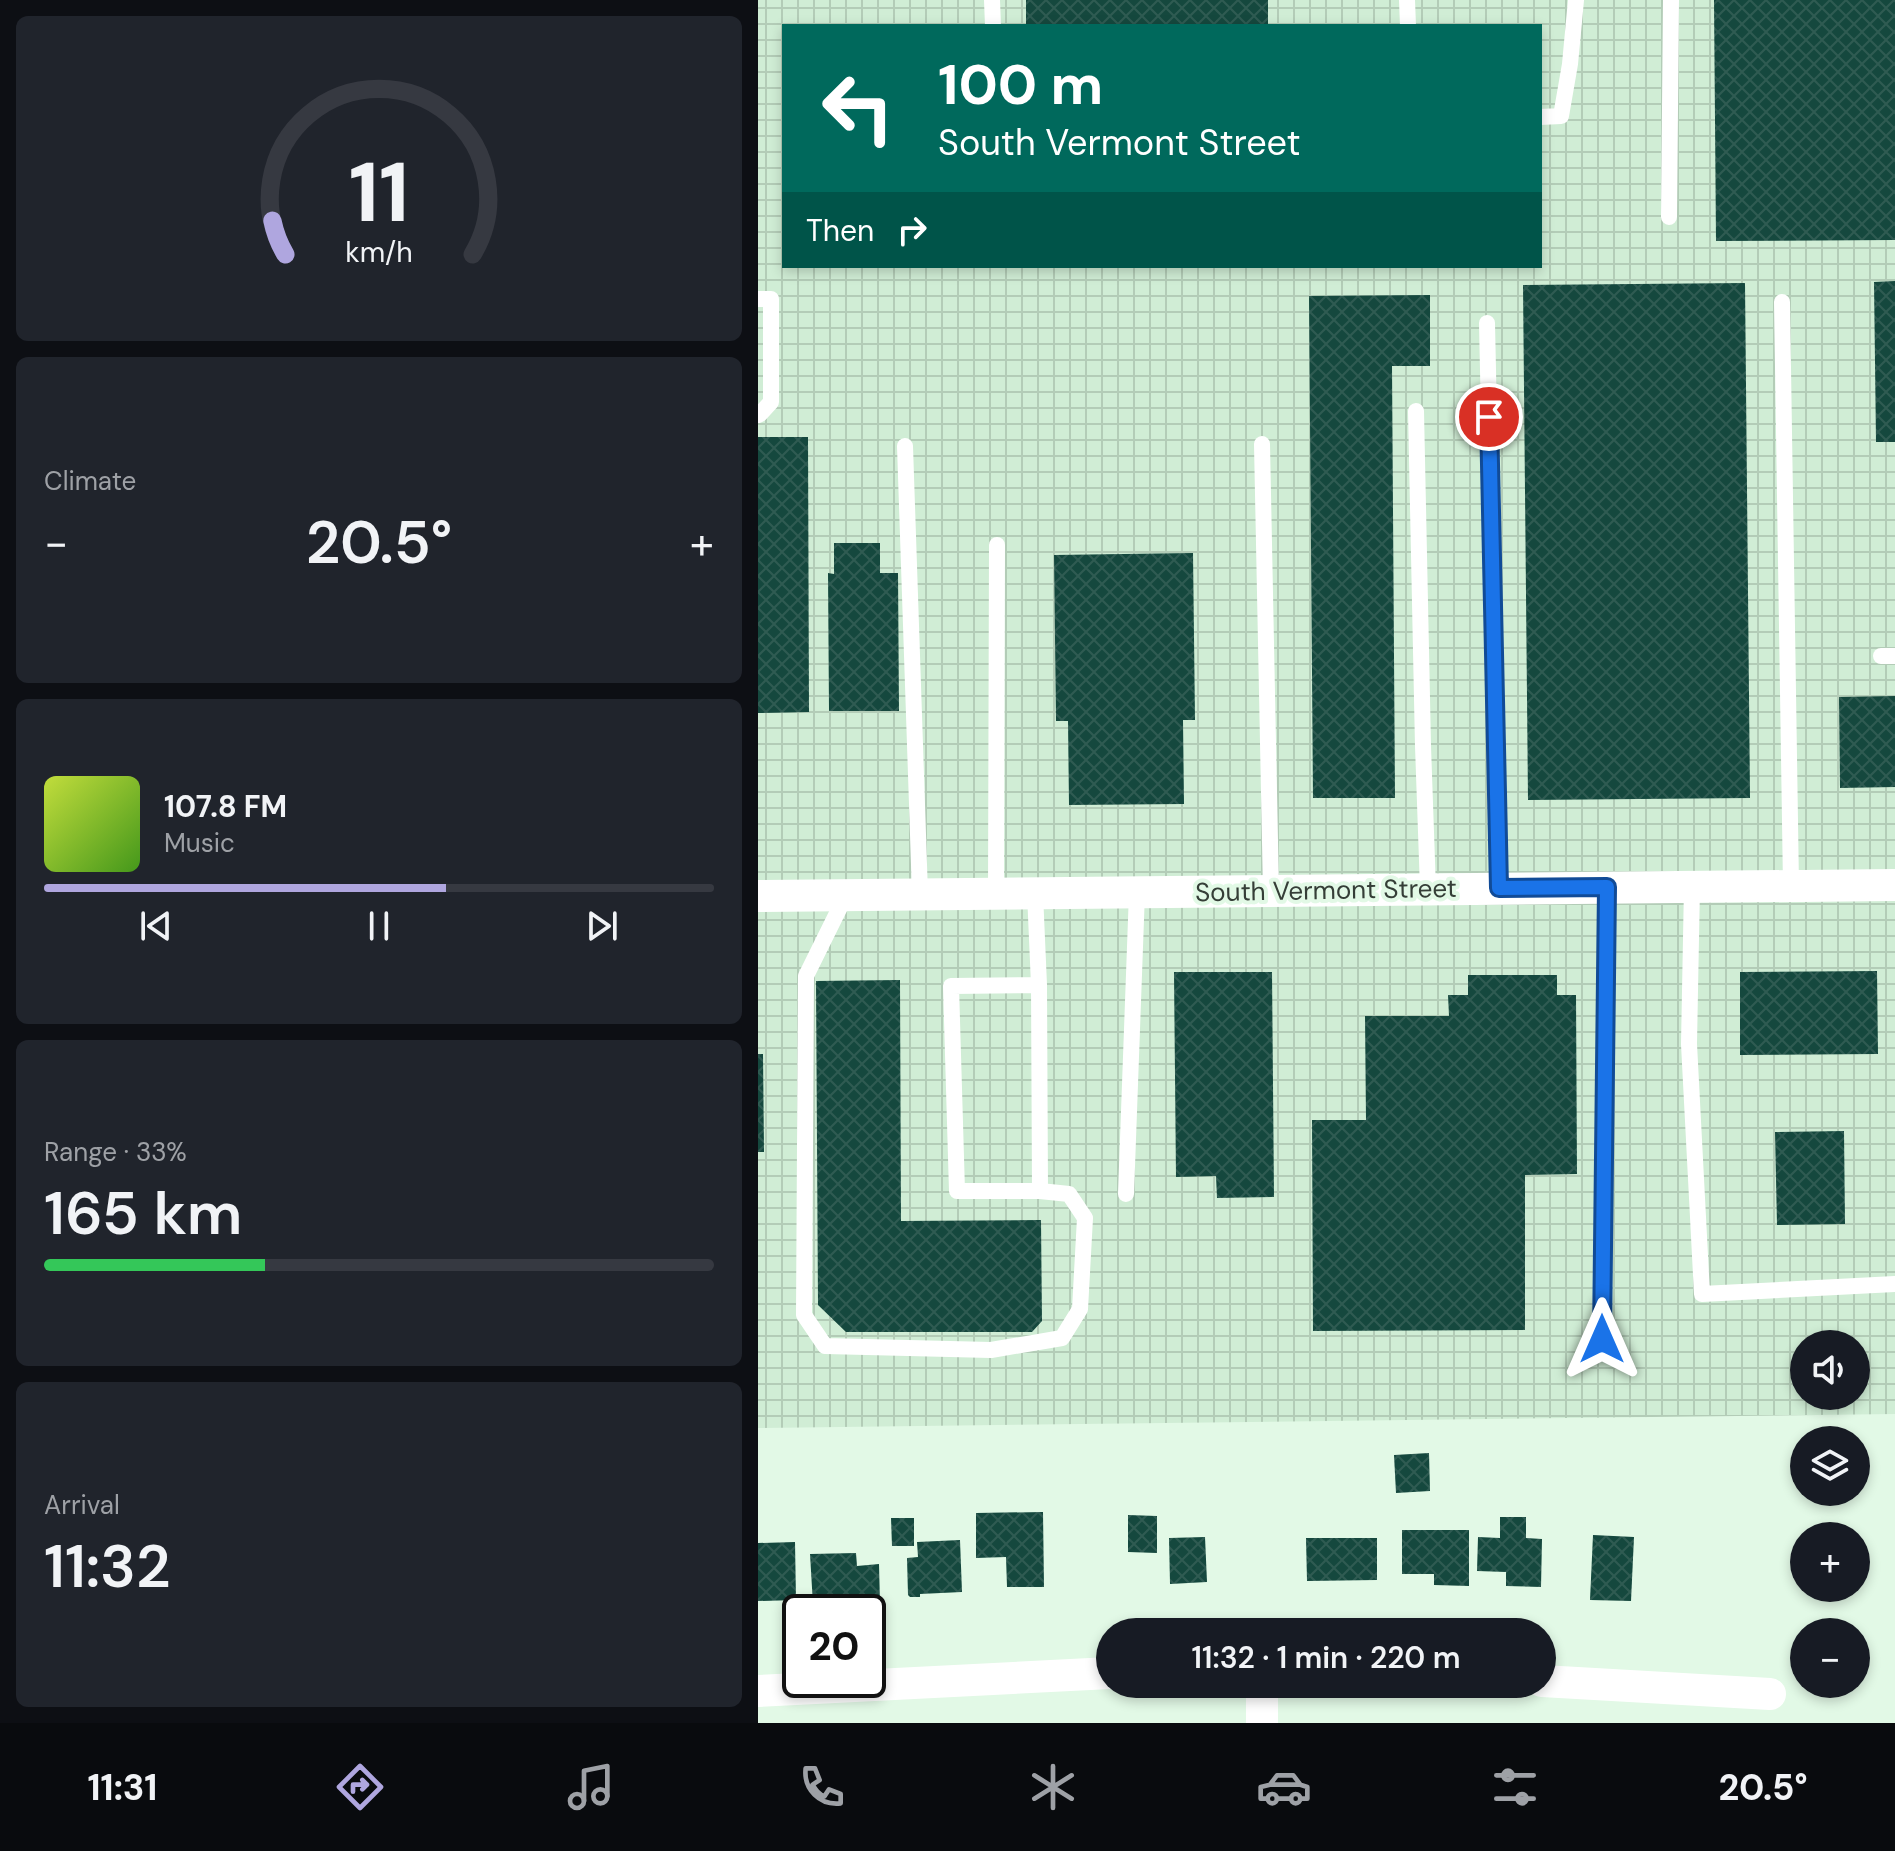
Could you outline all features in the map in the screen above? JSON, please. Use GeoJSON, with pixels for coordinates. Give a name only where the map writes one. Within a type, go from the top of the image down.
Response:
{"type":"FeatureCollection","features":[{"type":"Feature","properties":{"kind":"street","name":"South Vermont Street"},"geometry":{"type":"LineString","coordinates":[[762,890],[846,895],[1895,885]]}},
{"type":"Feature","properties":{"kind":"street"},"geometry":{"type":"LineString","coordinates":[[758,1691],[1096,1674]]}},
{"type":"Feature","properties":{"kind":"street"},"geometry":{"type":"LineString","coordinates":[[1556,1682],[1770,1694]]}},
{"type":"Feature","properties":{"kind":"street"},"geometry":{"type":"LineString","coordinates":[[1262,1698],[1262,1723]]}},
{"type":"Feature","properties":{"kind":"lane"},"geometry":{"type":"LineString","coordinates":[[992,0],[993,24]]}},
{"type":"Feature","properties":{"kind":"lane"},"geometry":{"type":"LineString","coordinates":[[1407,0],[1408,24]]}},
{"type":"Feature","properties":{"kind":"lane"},"geometry":{"type":"LineString","coordinates":[[1542,117],[1561,116],[1576,0]]}},
{"type":"Feature","properties":{"kind":"lane"},"geometry":{"type":"LineString","coordinates":[[1669,217],[1671,0]]}},
{"type":"Feature","properties":{"kind":"lane"},"geometry":{"type":"LineString","coordinates":[[758,299],[771,299],[771,402],[758,415]]}},
{"type":"Feature","properties":{"kind":"lane"},"geometry":{"type":"LineString","coordinates":[[1782,302],[1791,886]]}},
{"type":"Feature","properties":{"kind":"lane"},"geometry":{"type":"LineString","coordinates":[[1487,323],[1499,888]]}},
{"type":"Feature","properties":{"kind":"lane"},"geometry":{"type":"LineString","coordinates":[[1416,411],[1428,889]]}},
{"type":"Feature","properties":{"kind":"lane"},"geometry":{"type":"LineString","coordinates":[[1262,444],[1271,891]]}},
{"type":"Feature","properties":{"kind":"lane"},"geometry":{"type":"LineString","coordinates":[[905,446],[920,894]]}},
{"type":"Feature","properties":{"kind":"lane"},"geometry":{"type":"LineString","coordinates":[[996,893],[997,545]]}},
{"type":"Feature","properties":{"kind":"lane"},"geometry":{"type":"LineString","coordinates":[[1692,886],[1689,1044],[1702,1294],[1895,1284]]}},
{"type":"Feature","properties":{"kind":"lane"},"geometry":{"type":"LineString","coordinates":[[1602,1339],[1607,887]]}},
{"type":"Feature","properties":{"kind":"lane"},"geometry":{"type":"LineString","coordinates":[[1126,1194],[1137,892]]}},
{"type":"Feature","properties":{"kind":"lane"},"geometry":{"type":"LineString","coordinates":[[1035,893],[1039,985],[1040,1191]]}},
{"type":"Feature","properties":{"kind":"lane"},"geometry":{"type":"LineString","coordinates":[[846,895],[806,976],[804,1315],[825,1346],[991,1350],[1062,1338],[1080,1309],[1085,1218],[1069,1194],[957,1191],[951,986],[1039,985]]}},
{"type":"Feature","properties":{"kind":"shaded area"},"geometry":{"type":"Polygon","coordinates":[[[758,0],[1895,0],[1895,1414],[758,1428],[758,0]]]}},
{"type":"Feature","properties":{"kind":"building"},"geometry":{"type":"Polygon","coordinates":[[[1026,0],[1268,0],[1268,24],[1026,24],[1026,0]]]}},
{"type":"Feature","properties":{"kind":"building"},"geometry":{"type":"Polygon","coordinates":[[[1714,0],[1895,0],[1895,240],[1716,241],[1714,0]]]}},
{"type":"Feature","properties":{"kind":"building"},"geometry":{"type":"Polygon","coordinates":[[[1895,281],[1895,442],[1876,442],[1874,282],[1895,281]]]}},
{"type":"Feature","properties":{"kind":"building"},"geometry":{"type":"Polygon","coordinates":[[[1745,283],[1750,798],[1528,800],[1523,285],[1745,283]]]}},
{"type":"Feature","properties":{"kind":"building"},"geometry":{"type":"Polygon","coordinates":[[[1430,295],[1430,366],[1392,366],[1395,798],[1313,798],[1309,296],[1430,295]]]}},
{"type":"Feature","properties":{"kind":"building"},"geometry":{"type":"Polygon","coordinates":[[[758,437],[808,437],[809,712],[758,713],[758,437]]]}},
{"type":"Feature","properties":{"kind":"building"},"geometry":{"type":"Polygon","coordinates":[[[834,543],[880,543],[880,573],[898,573],[899,711],[829,711],[828,573],[834,574],[834,543]]]}},
{"type":"Feature","properties":{"kind":"building"},"geometry":{"type":"Polygon","coordinates":[[[1193,553],[1195,720],[1183,720],[1184,804],[1069,805],[1068,721],[1056,721],[1054,555],[1193,553]]]}},
{"type":"Feature","properties":{"kind":"building"},"geometry":{"type":"Polygon","coordinates":[[[1895,696],[1895,787],[1840,788],[1839,697],[1895,696]]]}},
{"type":"Feature","properties":{"kind":"building"},"geometry":{"type":"Polygon","coordinates":[[[1877,971],[1878,1054],[1740,1055],[1740,972],[1877,971]]]}},
{"type":"Feature","properties":{"kind":"building"},"geometry":{"type":"Polygon","coordinates":[[[1174,972],[1272,972],[1274,1197],[1217,1198],[1216,1176],[1176,1177],[1174,972]]]}},
{"type":"Feature","properties":{"kind":"building"},"geometry":{"type":"Polygon","coordinates":[[[1468,975],[1557,975],[1557,995],[1576,995],[1577,1174],[1525,1175],[1525,1330],[1313,1331],[1312,1120],[1366,1120],[1365,1016],[1449,1016],[1448,995],[1468,995],[1468,975]]]}},
{"type":"Feature","properties":{"kind":"building"},"geometry":{"type":"Polygon","coordinates":[[[900,980],[901,1221],[1041,1220],[1042,1321],[1032,1332],[846,1332],[818,1305],[816,981],[900,980]]]}},
{"type":"Feature","properties":{"kind":"building"},"geometry":{"type":"Polygon","coordinates":[[[758,1054],[763,1054],[764,1152],[758,1152],[758,1054]]]}},
{"type":"Feature","properties":{"kind":"building"},"geometry":{"type":"Polygon","coordinates":[[[1844,1131],[1845,1224],[1777,1225],[1775,1132],[1844,1131]]]}},
{"type":"Feature","properties":{"kind":"building"},"geometry":{"type":"Polygon","coordinates":[[[1429,1453],[1430,1491],[1396,1493],[1394,1455],[1429,1453]]]}},
{"type":"Feature","properties":{"kind":"building"},"geometry":{"type":"Polygon","coordinates":[[[1043,1512],[1044,1587],[1007,1587],[1006,1557],[976,1558],[976,1513],[1043,1512]]]}},
{"type":"Feature","properties":{"kind":"building"},"geometry":{"type":"Polygon","coordinates":[[[1128,1515],[1157,1516],[1157,1553],[1128,1552],[1128,1515]]]}},
{"type":"Feature","properties":{"kind":"building"},"geometry":{"type":"Polygon","coordinates":[[[1500,1517],[1526,1517],[1526,1538],[1542,1539],[1541,1587],[1506,1586],[1506,1572],[1477,1571],[1478,1537],[1500,1538],[1500,1517]]]}},
{"type":"Feature","properties":{"kind":"building"},"geometry":{"type":"Polygon","coordinates":[[[891,1518],[914,1518],[914,1546],[892,1546],[891,1518]]]}},
{"type":"Feature","properties":{"kind":"building"},"geometry":{"type":"Polygon","coordinates":[[[1402,1530],[1469,1530],[1469,1586],[1434,1585],[1434,1574],[1402,1574],[1402,1530]]]}},
{"type":"Feature","properties":{"kind":"building"},"geometry":{"type":"Polygon","coordinates":[[[1593,1535],[1634,1537],[1631,1601],[1590,1600],[1593,1535]]]}},
{"type":"Feature","properties":{"kind":"building"},"geometry":{"type":"Polygon","coordinates":[[[1205,1537],[1207,1582],[1170,1584],[1169,1538],[1205,1537]]]}},
{"type":"Feature","properties":{"kind":"building"},"geometry":{"type":"Polygon","coordinates":[[[1306,1538],[1377,1538],[1377,1580],[1307,1581],[1306,1538]]]}},
{"type":"Feature","properties":{"kind":"building"},"geometry":{"type":"Polygon","coordinates":[[[960,1540],[962,1592],[910,1597],[907,1558],[918,1557],[917,1542],[960,1540]]]}},
{"type":"Feature","properties":{"kind":"building"},"geometry":{"type":"Polygon","coordinates":[[[795,1542],[796,1594],[782,1594],[782,1600],[758,1601],[758,1543],[795,1542]]]}},
{"type":"Feature","properties":{"kind":"building"},"geometry":{"type":"Polygon","coordinates":[[[856,1553],[857,1566],[879,1564],[880,1594],[812,1594],[810,1554],[856,1553]]]}},
{"type":"Feature","properties":{"kind":"route"},"geometry":{"type":"LineString","coordinates":[[1489,417],[1499,888],[1607,887],[1602,1339]]}}]}
